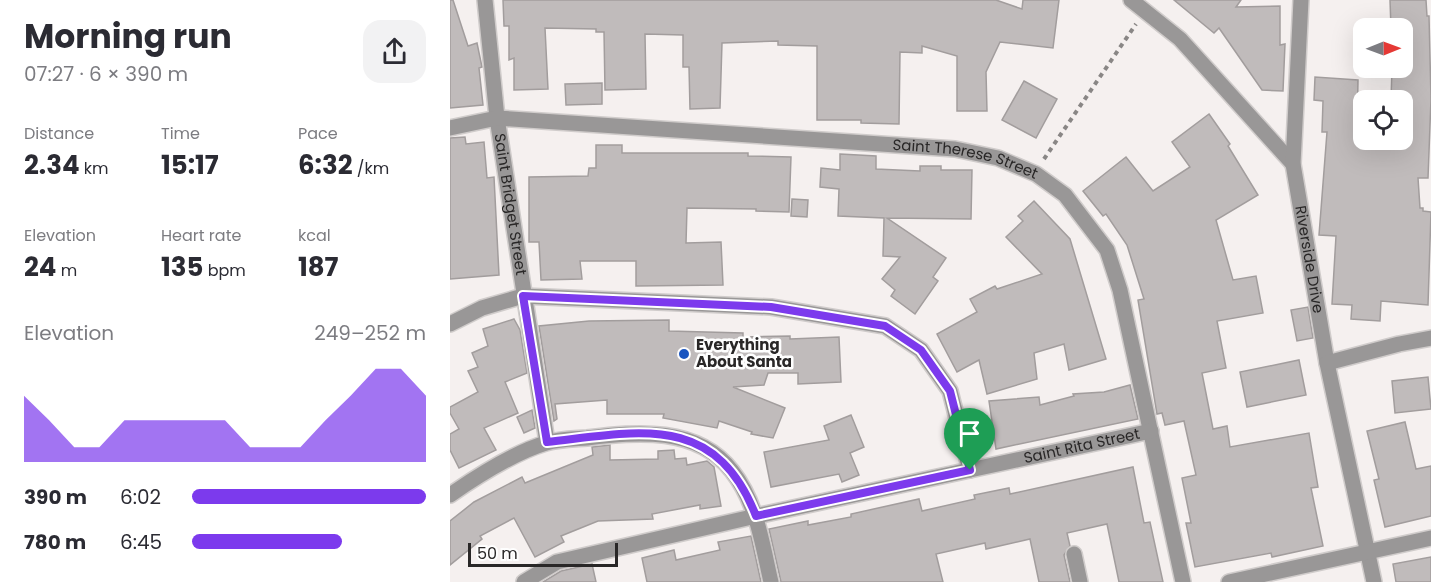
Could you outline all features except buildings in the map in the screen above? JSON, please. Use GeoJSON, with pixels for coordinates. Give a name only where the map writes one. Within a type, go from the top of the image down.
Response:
{"type":"FeatureCollection","features":[{"type":"Feature","properties":{"kind":"street","name":"Saint Bridget Street"},"geometry":{"type":"LineString","coordinates":[[485,0],[497,118],[547,442]]}},
{"type":"Feature","properties":{"kind":"street"},"geometry":{"type":"LineString","coordinates":[[1131,0],[1180,39],[1293,164]]}},
{"type":"Feature","properties":{"kind":"street","name":"Riverside Drive"},"geometry":{"type":"LineString","coordinates":[[1301,0],[1293,164],[1327,363],[1374,582]]}},
{"type":"Feature","properties":{"kind":"street","name":"Saint Therese Street"},"geometry":{"type":"LineString","coordinates":[[450,128],[497,118],[955,149],[998,158],[1036,174],[1065,195],[1107,250],[1120,290],[1183,582]]}},
{"type":"Feature","properties":{"kind":"street"},"geometry":{"type":"LineString","coordinates":[[450,324],[483,308],[523,296],[771,307],[885,326],[921,350],[950,391],[970,470]]}},
{"type":"Feature","properties":{"kind":"street"},"geometry":{"type":"LineString","coordinates":[[1327,363],[1431,338]]}},
{"type":"Feature","properties":{"kind":"street","name":"Saint Rita Street"},"geometry":{"type":"LineString","coordinates":[[524,582],[557,562],[756,516],[1152,431]]}},
{"type":"Feature","properties":{"kind":"street"},"geometry":{"type":"LineString","coordinates":[[450,495],[477,477],[547,442],[638,432],[687,439],[713,452],[731,470],[747,494],[756,516],[771,582]]}},
{"type":"Feature","properties":{"kind":"street"},"geometry":{"type":"LineString","coordinates":[[1229,582],[1431,538]]}},
{"type":"Feature","properties":{"kind":"street"},"geometry":{"type":"LineString","coordinates":[[1074,554],[1080,582]]}},
{"type":"Feature","properties":{"kind":"path"},"geometry":{"type":"LineString","coordinates":[[1044,160],[1133,27]]}},
{"type":"Feature","properties":{"kind":"place","name":"Everything About Santa"},"geometry":{"type":"Point","coordinates":[684,354]}},
{"type":"Feature","properties":{"kind":"route"},"geometry":{"type":"LineString","coordinates":[[523,296],[771,307],[885,326],[921,350],[950,391],[970,470],[756,516],[747,494],[731,470],[713,452],[687,439],[638,432],[547,442],[523,296]]}}]}
